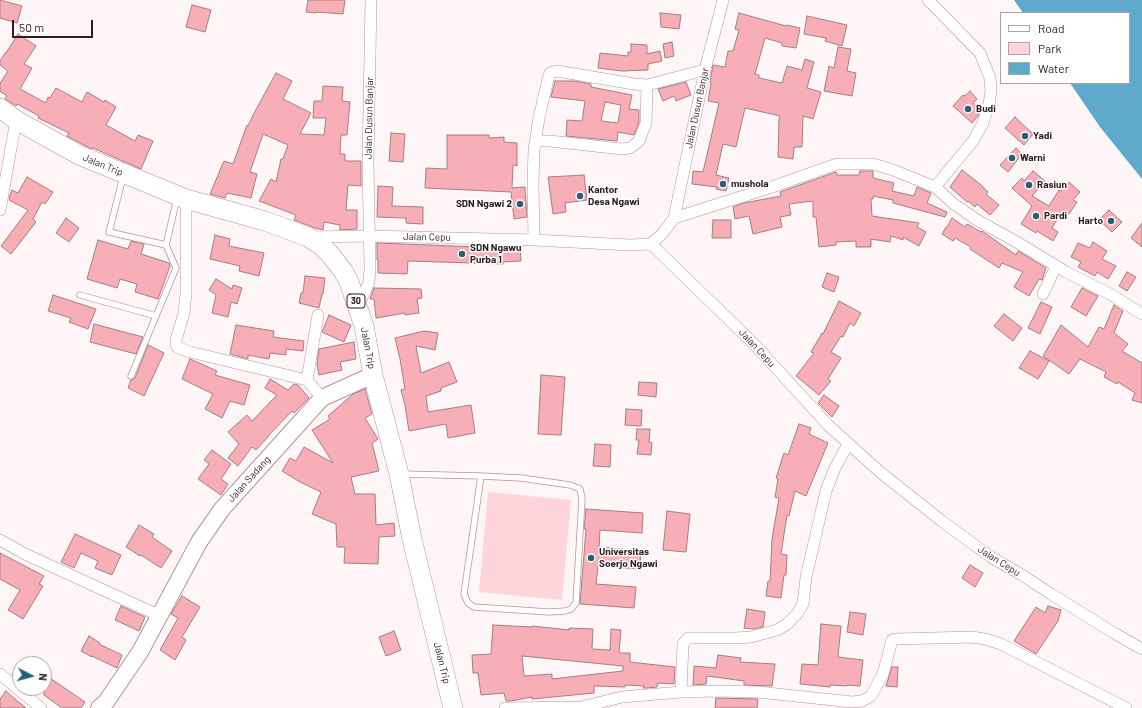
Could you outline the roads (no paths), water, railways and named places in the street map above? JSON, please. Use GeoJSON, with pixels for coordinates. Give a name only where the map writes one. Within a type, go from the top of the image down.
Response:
{"type":"FeatureCollection","features":[{"type":"Feature","properties":{"kind":"highway","name":"Jalan Trip"},"geometry":{"type":"LineString","coordinates":[[0,108],[16,120],[79,155],[124,174],[182,198],[266,221],[308,237],[329,253],[343,271],[358,304],[364,326],[373,375],[399,474],[416,555],[454,708]]}},
{"type":"Feature","properties":{"kind":"main road","name":"Jalan Sadang"},"geometry":{"type":"LineString","coordinates":[[99,708],[106,702],[140,652],[199,542],[222,509],[322,398],[373,375]]}},
{"type":"Feature","properties":{"kind":"street","name":"Jalan Dusun Banjar"},"geometry":{"type":"LineString","coordinates":[[358,304],[369,282],[368,163],[370,0]]}},
{"type":"Feature","properties":{"kind":"street","name":"Jalan Dusun Banjar"},"geometry":{"type":"LineString","coordinates":[[674,218],[705,70],[723,0]]}},
{"type":"Feature","properties":{"kind":"street"},"geometry":{"type":"LineString","coordinates":[[928,0],[980,53],[990,78],[991,91],[989,104],[983,123],[973,141],[935,187]]}},
{"type":"Feature","properties":{"kind":"street"},"geometry":{"type":"LineString","coordinates":[[534,240],[533,184],[538,118],[550,73],[557,71],[647,85],[705,70]]}},
{"type":"Feature","properties":{"kind":"street"},"geometry":{"type":"LineString","coordinates":[[536,141],[550,140],[622,149],[630,148],[639,141],[646,123],[647,85]]}},
{"type":"Feature","properties":{"kind":"street"},"geometry":{"type":"LineString","coordinates":[[0,210],[16,120]]}},
{"type":"Feature","properties":{"kind":"street"},"geometry":{"type":"LineString","coordinates":[[651,244],[663,233],[674,218],[769,188],[837,164],[873,164],[893,170],[935,187],[954,204],[977,220],[1056,266],[1110,294],[1142,314]]}},
{"type":"Feature","properties":{"kind":"street"},"geometry":{"type":"LineString","coordinates":[[182,198],[186,293],[184,313],[176,340],[177,347],[190,352],[307,380],[322,398]]}},
{"type":"Feature","properties":{"kind":"street","name":"Jalan Cepu"},"geometry":{"type":"LineString","coordinates":[[308,237],[369,236],[534,240],[630,245],[651,244],[755,345],[829,426],[848,444],[943,522],[976,547],[1142,649]]}},
{"type":"Feature","properties":{"kind":"street"},"geometry":{"type":"LineString","coordinates":[[1042,294],[1056,266]]}},
{"type":"Feature","properties":{"kind":"street"},"geometry":{"type":"LineString","coordinates":[[307,380],[318,315]]}},
{"type":"Feature","properties":{"kind":"street"},"geometry":{"type":"LineString","coordinates":[[681,692],[683,644],[688,638],[751,637],[778,630],[787,624],[797,614],[802,604],[806,577],[826,491],[834,470],[848,444]]}},
{"type":"Feature","properties":{"kind":"street"},"geometry":{"type":"LineString","coordinates":[[0,540],[25,554],[160,616]]}},
{"type":"Feature","properties":{"kind":"street"},"geometry":{"type":"LineString","coordinates":[[505,708],[581,707],[622,697],[681,692],[716,691],[758,692],[852,702],[862,701],[871,696],[883,674],[892,640],[972,637],[985,639],[1000,644],[1126,708]]}},
{"type":"Feature","properties":{"kind":"street"},"geometry":{"type":"LineString","coordinates":[[0,674],[41,708]]}},
{"type":"Feature","properties":{"kind":"lane"},"geometry":{"type":"LineString","coordinates":[[124,174],[109,232],[166,245]]}},
{"type":"Feature","properties":{"kind":"lane"},"geometry":{"type":"LineString","coordinates":[[131,376],[176,268],[166,245],[182,198]]}},
{"type":"Feature","properties":{"kind":"lane"},"geometry":{"type":"LineString","coordinates":[[80,295],[156,316]]}},
{"type":"Feature","properties":{"kind":"lane"},"geometry":{"type":"LineString","coordinates":[[399,474],[481,476],[521,478],[570,485],[580,489],[582,498],[576,603],[571,609],[549,612],[474,607],[468,603],[464,594],[481,476]]}},
{"type":"Feature","properties":{"kind":"water"},"geometry":{"type":"Polygon","coordinates":[[[1014,0],[1142,0],[1142,179],[1100,127],[1071,84],[1130,84],[1130,12],[1022,12],[1014,0]]]}},
{"type":"Feature","properties":{"kind":"place","name":"Budi"},"geometry":{"type":"Point","coordinates":[968,109]}},
{"type":"Feature","properties":{"kind":"place","name":"Yadi"},"geometry":{"type":"Point","coordinates":[1025,136]}},
{"type":"Feature","properties":{"kind":"place","name":"Warni"},"geometry":{"type":"Point","coordinates":[1012,158]}},
{"type":"Feature","properties":{"kind":"place","name":"mushola"},"geometry":{"type":"Point","coordinates":[723,184]}},
{"type":"Feature","properties":{"kind":"place","name":"Rasiun"},"geometry":{"type":"Point","coordinates":[1029,185]}},
{"type":"Feature","properties":{"kind":"place","name":"Kantor Desa Ngawi"},"geometry":{"type":"Point","coordinates":[580,196]}},
{"type":"Feature","properties":{"kind":"place","name":"SDN Ngawi 2"},"geometry":{"type":"Point","coordinates":[520,204]}},
{"type":"Feature","properties":{"kind":"place","name":"Pardi"},"geometry":{"type":"Point","coordinates":[1036,216]}},
{"type":"Feature","properties":{"kind":"place","name":"Harto"},"geometry":{"type":"Point","coordinates":[1111,221]}},
{"type":"Feature","properties":{"kind":"place","name":"SDN Ngawu Purba 1"},"geometry":{"type":"Point","coordinates":[462,254]}},
{"type":"Feature","properties":{"kind":"place","name":"Universitas Soerjo Ngawi"},"geometry":{"type":"Point","coordinates":[591,558]}}]}
